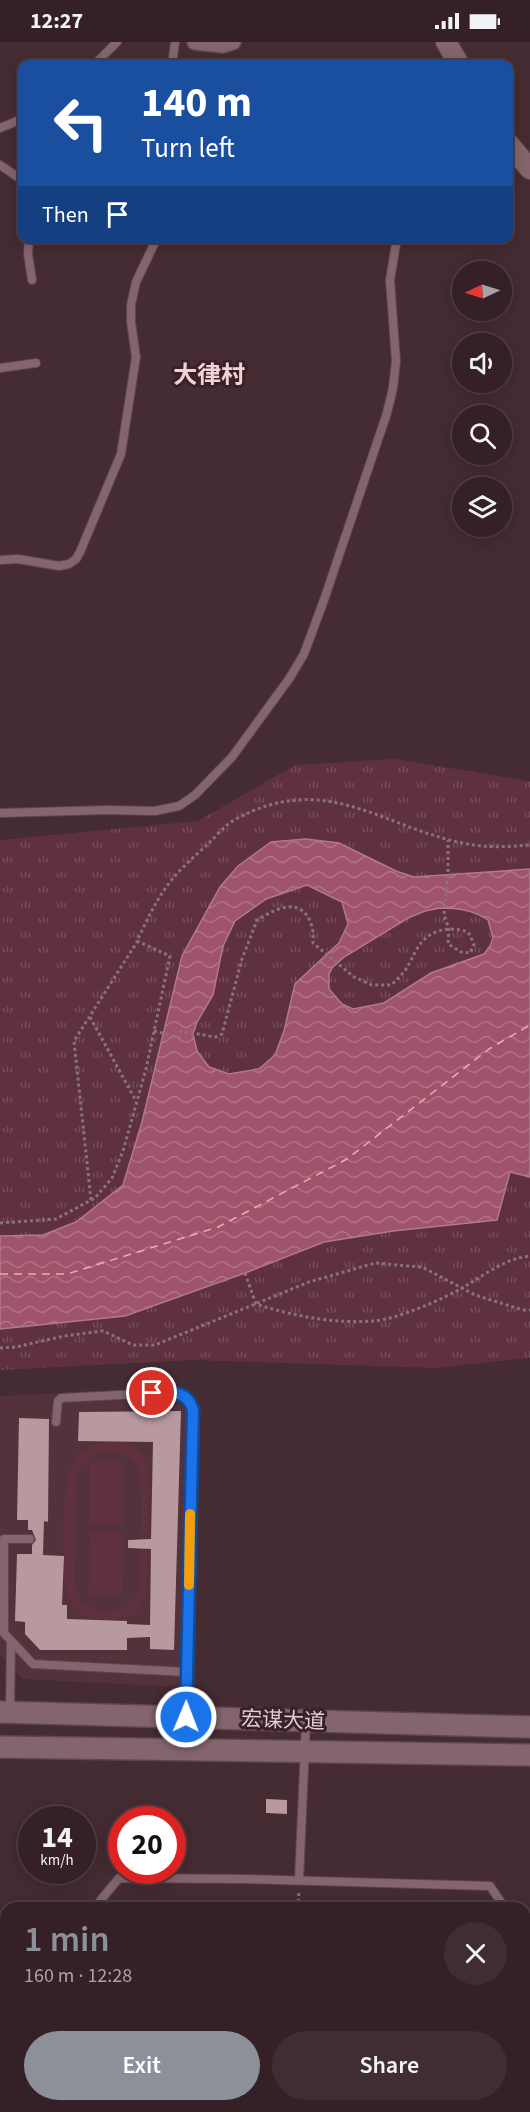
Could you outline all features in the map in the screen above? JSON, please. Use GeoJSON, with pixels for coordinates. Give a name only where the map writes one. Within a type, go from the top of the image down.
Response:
{"type":"FeatureCollection","features":[{"type":"Feature","properties":{"kind":"main road","name":"宏谋大道"},"geometry":{"type":"LineString","coordinates":[[5,1712],[530,1727]]}},
{"type":"Feature","properties":{"kind":"main road","name":"宏谋大道"},"geometry":{"type":"LineString","coordinates":[[0,1747],[530,1755]]}},
{"type":"Feature","properties":{"kind":"street"},"geometry":{"type":"LineString","coordinates":[[195,42],[223,45],[233,42]]}},
{"type":"Feature","properties":{"kind":"street"},"geometry":{"type":"LineString","coordinates":[[446,42],[457,60]]}},
{"type":"Feature","properties":{"kind":"street"},"geometry":{"type":"LineString","coordinates":[[513,149],[530,169]]}},
{"type":"Feature","properties":{"kind":"lane"},"geometry":{"type":"LineString","coordinates":[[99,60],[117,42]]}},
{"type":"Feature","properties":{"kind":"lane"},"geometry":{"type":"LineString","coordinates":[[173,60],[175,42]]}},
{"type":"Feature","properties":{"kind":"lane"},"geometry":{"type":"LineString","coordinates":[[0,128],[18,121]]}},
{"type":"Feature","properties":{"kind":"lane"},"geometry":{"type":"LineString","coordinates":[[0,165],[18,177]]}},
{"type":"Feature","properties":{"kind":"lane"},"geometry":{"type":"LineString","coordinates":[[29,243],[32,280]]}},
{"type":"Feature","properties":{"kind":"lane"},"geometry":{"type":"LineString","coordinates":[[0,560],[18,559],[59,566],[69,564],[80,552],[121,454],[136,357],[131,305],[136,282],[155,243]]}},
{"type":"Feature","properties":{"kind":"lane"},"geometry":{"type":"LineString","coordinates":[[0,813],[107,810],[155,812],[179,806],[195,795],[232,757],[289,679],[304,654],[324,600],[387,413],[393,388],[395,352],[390,280],[396,243]]}},
{"type":"Feature","properties":{"kind":"lane"},"geometry":{"type":"LineString","coordinates":[[0,368],[36,363]]}},
{"type":"Feature","properties":{"kind":"lane"},"geometry":{"type":"LineString","coordinates":[[56,1422],[58,1401],[61,1398],[178,1392],[191,1403],[193,1410],[186,1717]]}},
{"type":"Feature","properties":{"kind":"lane"},"geometry":{"type":"LineString","coordinates":[[30,1539],[4,1539],[4,1634],[33,1664],[187,1672]]}},
{"type":"Feature","properties":{"kind":"lane"},"geometry":{"type":"LineString","coordinates":[[5,1712],[11,1641]]}},
{"type":"Feature","properties":{"kind":"lane"},"geometry":{"type":"LineString","coordinates":[[299,1880],[306,1720]]}},
{"type":"Feature","properties":{"kind":"lane"},"geometry":{"type":"LineString","coordinates":[[100,1902],[119,1878],[299,1880],[490,1886],[501,1902]]}},
{"type":"Feature","properties":{"kind":"path"},"geometry":{"type":"LineString","coordinates":[[91,1200],[74,1041],[137,941],[153,907],[171,880],[234,819],[278,801],[307,798],[362,808],[463,844],[498,847],[530,845]]}},
{"type":"Feature","properties":{"kind":"path"},"geometry":{"type":"LineString","coordinates":[[154,1031],[179,1037],[181,1031],[215,1037],[222,1034],[242,959],[257,920],[281,908],[301,909],[309,916],[314,933],[313,943],[354,977],[372,985],[391,985],[405,970],[419,945],[431,934],[449,929],[455,928],[468,932],[474,944],[470,953],[461,952],[448,944],[449,929],[444,915],[448,839]]}},
{"type":"Feature","properties":{"kind":"path"},"geometry":{"type":"LineString","coordinates":[[0,1223],[56,1219],[91,1200],[112,1178],[123,1151],[136,1102],[170,956],[137,941]]}},
{"type":"Feature","properties":{"kind":"path"},"geometry":{"type":"LineString","coordinates":[[90,1016],[136,1102]]}},
{"type":"Feature","properties":{"kind":"path"},"geometry":{"type":"LineString","coordinates":[[256,1304],[284,1313],[338,1321],[375,1321],[407,1312],[462,1288],[491,1270],[523,1257],[530,1257]]}},
{"type":"Feature","properties":{"kind":"path"},"geometry":{"type":"LineString","coordinates":[[0,1348],[104,1331],[133,1345],[155,1345],[309,1282],[375,1263],[422,1268],[475,1295],[523,1310],[530,1310]]}},
{"type":"Feature","properties":{"kind":"path"},"geometry":{"type":"LineString","coordinates":[[245,1273],[256,1304]]}},
{"type":"Feature","properties":{"kind":"path"},"geometry":{"type":"LineString","coordinates":[[298,1902],[299,1880]]}},
{"type":"Feature","properties":{"kind":"shaded area"},"geometry":{"type":"Polygon","coordinates":[[[179,1387],[198,1403],[195,1688],[23,1679],[0,1654],[0,1396],[179,1387]]]}},
{"type":"Feature","properties":{"kind":"green space"},"geometry":{"type":"Polygon","coordinates":[[[394,759],[530,781],[530,1358],[435,1368],[193,1360],[0,1370],[0,840],[198,821],[295,765],[394,759]]]}},
{"type":"Feature","properties":{"kind":"green space"},"geometry":{"type":"Polygon","coordinates":[[[109,1442],[124,1444],[136,1449],[144,1458],[150,1472],[146,1597],[134,1613],[125,1618],[103,1620],[81,1613],[67,1595],[63,1539],[67,1484],[74,1460],[90,1446],[109,1442]],[[100,1453],[86,1460],[76,1479],[74,1584],[78,1595],[85,1603],[94,1609],[104,1611],[124,1607],[138,1590],[142,1504],[139,1473],[132,1459],[114,1453],[100,1453]]]}},
{"type":"Feature","properties":{"kind":"green space"},"geometry":{"type":"Polygon","coordinates":[[[90,1462],[124,1462],[123,1525],[90,1525],[90,1462]]]}},
{"type":"Feature","properties":{"kind":"green space"},"geometry":{"type":"Polygon","coordinates":[[[90,1531],[123,1532],[122,1594],[89,1594],[90,1531]]]}},
{"type":"Feature","properties":{"kind":"water"},"geometry":{"type":"Polygon","coordinates":[[[306,839],[339,843],[396,871],[414,877],[530,869],[530,1177],[510,1172],[497,1220],[393,1231],[324,1242],[125,1316],[0,1329],[0,1236],[43,1235],[76,1222],[123,1185],[142,1122],[182,956],[220,887],[238,866],[271,842],[306,839]],[[307,885],[266,899],[235,921],[223,946],[213,995],[197,1022],[193,1034],[197,1051],[209,1067],[229,1074],[259,1069],[275,1055],[284,1031],[295,984],[339,943],[348,924],[342,902],[307,885]],[[440,908],[408,918],[344,957],[329,974],[329,989],[342,1004],[353,1009],[384,1003],[431,973],[484,954],[493,938],[488,920],[465,910],[440,908]]]}},
{"type":"Feature","properties":{"kind":"building"},"geometry":{"type":"Polygon","coordinates":[[[181,1411],[174,1650],[150,1649],[150,1637],[127,1638],[127,1650],[40,1650],[25,1634],[25,1622],[15,1621],[17,1554],[32,1554],[32,1545],[36,1540],[32,1530],[28,1530],[28,1520],[17,1520],[19,1418],[49,1419],[48,1522],[44,1521],[43,1555],[64,1556],[62,1605],[67,1605],[67,1619],[127,1621],[127,1624],[150,1625],[151,1549],[128,1548],[128,1540],[151,1539],[153,1442],[78,1441],[79,1412],[181,1411]]]}},
{"type":"Feature","properties":{"kind":"building"},"geometry":{"type":"Polygon","coordinates":[[[266,1799],[287,1800],[287,1814],[266,1813],[266,1799]]]}},
{"type":"Feature","properties":{"kind":"ferry route"},"geometry":{"type":"LineString","coordinates":[[0,1274],[67,1274],[218,1227],[347,1159],[489,1049],[530,1025]]}},
{"type":"Feature","properties":{"kind":"slow traffic"},"geometry":{"type":"LineString","coordinates":[[189,1585],[190,1514]]}},
{"type":"Feature","properties":{"kind":"district","name":"大律村"},"geometry":{"type":"Point","coordinates":[209,375]}},
{"type":"Feature","properties":{"kind":"route"},"geometry":{"type":"LineString","coordinates":[[152,1393],[178,1392],[191,1403],[193,1410],[186,1717]]}}]}
